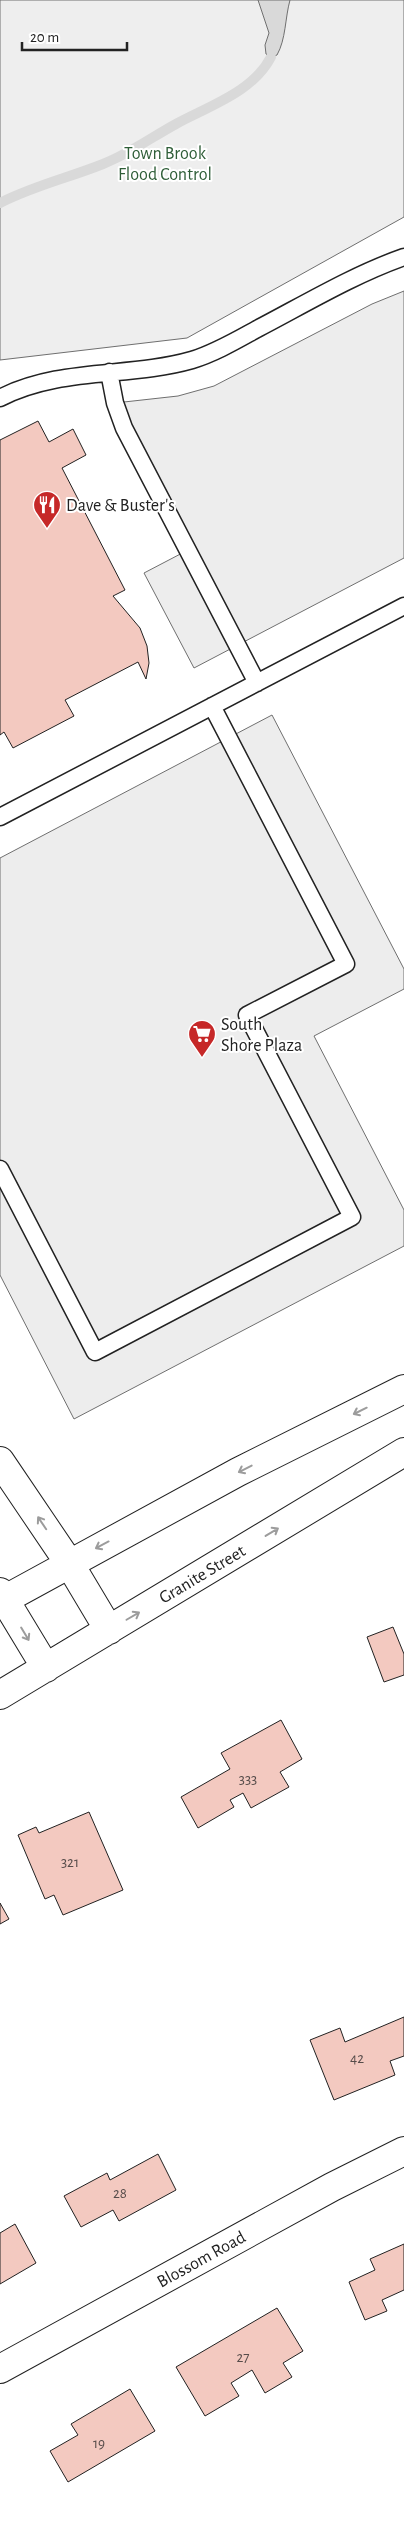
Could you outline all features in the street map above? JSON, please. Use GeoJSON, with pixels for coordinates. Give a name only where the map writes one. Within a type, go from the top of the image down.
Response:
{"type":"FeatureCollection","features":[{"type":"Feature","properties":{"kind":"main road"},"geometry":{"type":"LineString","coordinates":[[46,1668],[1,1598],[238,1472],[404,1389]]}},
{"type":"Feature","properties":{"kind":"main road","name":"Granite Street"},"geometry":{"type":"LineString","coordinates":[[0,1695],[404,1452]]}},
{"type":"Feature","properties":{"kind":"main road"},"geometry":{"type":"LineString","coordinates":[[0,1461],[69,1563],[109,1630]]}},
{"type":"Feature","properties":{"kind":"main road","name":"Blossom Road"},"geometry":{"type":"LineString","coordinates":[[0,2369],[332,2187],[404,2151]]}},
{"type":"Feature","properties":{"kind":"lane"},"geometry":{"type":"LineString","coordinates":[[0,398],[48,380],[173,364],[202,356],[366,272],[404,257]]}},
{"type":"Feature","properties":{"kind":"lane"},"geometry":{"type":"LineString","coordinates":[[109,372],[115,403],[124,428],[257,683]]}},
{"type":"Feature","properties":{"kind":"lane"},"geometry":{"type":"LineString","coordinates":[[0,817],[404,606]]}},
{"type":"Feature","properties":{"kind":"lane"},"geometry":{"type":"LineString","coordinates":[[0,1169],[95,1352],[352,1217],[247,1015],[346,964],[212,706]]}},
{"type":"Feature","properties":{"kind":"green space","name":"Town Brook Flood Control"},"geometry":{"type":"Polygon","coordinates":[[[0,0],[404,0],[404,217],[187,338],[0,360],[0,0]]]}},
{"type":"Feature","properties":{"kind":"shaded area"},"geometry":{"type":"Polygon","coordinates":[[[258,0],[290,0],[280,49],[277,55],[271,57],[266,54],[265,45],[269,33],[258,0]]]}},
{"type":"Feature","properties":{"kind":"shaded area"},"geometry":{"type":"Polygon","coordinates":[[[404,291],[404,558],[194,668],[144,573],[188,550],[115,403],[178,396],[214,386],[372,304],[404,291]]]}},
{"type":"Feature","properties":{"kind":"shaded area"},"geometry":{"type":"Polygon","coordinates":[[[272,715],[404,969],[404,989],[314,1036],[404,1210],[404,1246],[74,1419],[0,1275],[0,858],[272,715]]]}},
{"type":"Feature","properties":{"kind":"building","name":"Dave & Buster's"},"geometry":{"type":"Polygon","coordinates":[[[38,421],[49,442],[73,429],[86,455],[62,468],[125,590],[113,596],[140,628],[147,646],[149,663],[146,679],[138,662],[65,700],[74,716],[13,748],[4,732],[0,735],[0,440],[38,421]]]}},
{"type":"Feature","properties":{"kind":"building"},"geometry":{"type":"Polygon","coordinates":[[[393,1627],[404,1654],[404,1675],[384,1682],[367,1637],[393,1627]]]}},
{"type":"Feature","properties":{"kind":"building"},"geometry":{"type":"Polygon","coordinates":[[[281,1720],[302,1759],[280,1772],[289,1787],[251,1808],[243,1793],[230,1800],[234,1807],[198,1828],[181,1797],[230,1769],[221,1753],[281,1720]]]}},
{"type":"Feature","properties":{"kind":"building"},"geometry":{"type":"Polygon","coordinates":[[[89,1812],[123,1890],[63,1915],[54,1895],[45,1899],[18,1835],[36,1827],[39,1833],[89,1812]]]}},
{"type":"Feature","properties":{"kind":"building"},"geometry":{"type":"Polygon","coordinates":[[[0,1903],[9,1919],[0,1924],[0,1903]]]}},
{"type":"Feature","properties":{"kind":"building"},"geometry":{"type":"Polygon","coordinates":[[[404,2017],[404,2056],[390,2061],[395,2075],[334,2100],[310,2040],[340,2028],[345,2042],[404,2017]]]}},
{"type":"Feature","properties":{"kind":"building"},"geometry":{"type":"Polygon","coordinates":[[[158,2154],[176,2190],[119,2221],[113,2210],[81,2227],[64,2196],[107,2173],[110,2180],[158,2154]]]}},
{"type":"Feature","properties":{"kind":"building"},"geometry":{"type":"Polygon","coordinates":[[[15,2224],[36,2263],[0,2284],[0,2233],[15,2224]]]}},
{"type":"Feature","properties":{"kind":"building"},"geometry":{"type":"Polygon","coordinates":[[[404,2244],[404,2290],[382,2300],[387,2311],[365,2320],[349,2282],[375,2270],[370,2259],[404,2244]]]}},
{"type":"Feature","properties":{"kind":"building"},"geometry":{"type":"Polygon","coordinates":[[[277,2308],[303,2351],[283,2363],[292,2377],[265,2393],[252,2370],[231,2383],[239,2396],[205,2416],[176,2367],[277,2308]]]}},
{"type":"Feature","properties":{"kind":"building"},"geometry":{"type":"Polygon","coordinates":[[[130,2389],[155,2431],[68,2482],[50,2451],[78,2435],[71,2424],[130,2389]]]}},
{"type":"Feature","properties":{"kind":"waterway"},"geometry":{"type":"LineString","coordinates":[[0,203],[113,160],[242,89],[263,69],[271,57]]}},
{"type":"Feature","properties":{"kind":"place","name":"Dave & Buster's"},"geometry":{"type":"Point","coordinates":[47,529]}},
{"type":"Feature","properties":{"kind":"place","name":"South Shore Plaza"},"geometry":{"type":"Point","coordinates":[202,1058]}}]}
